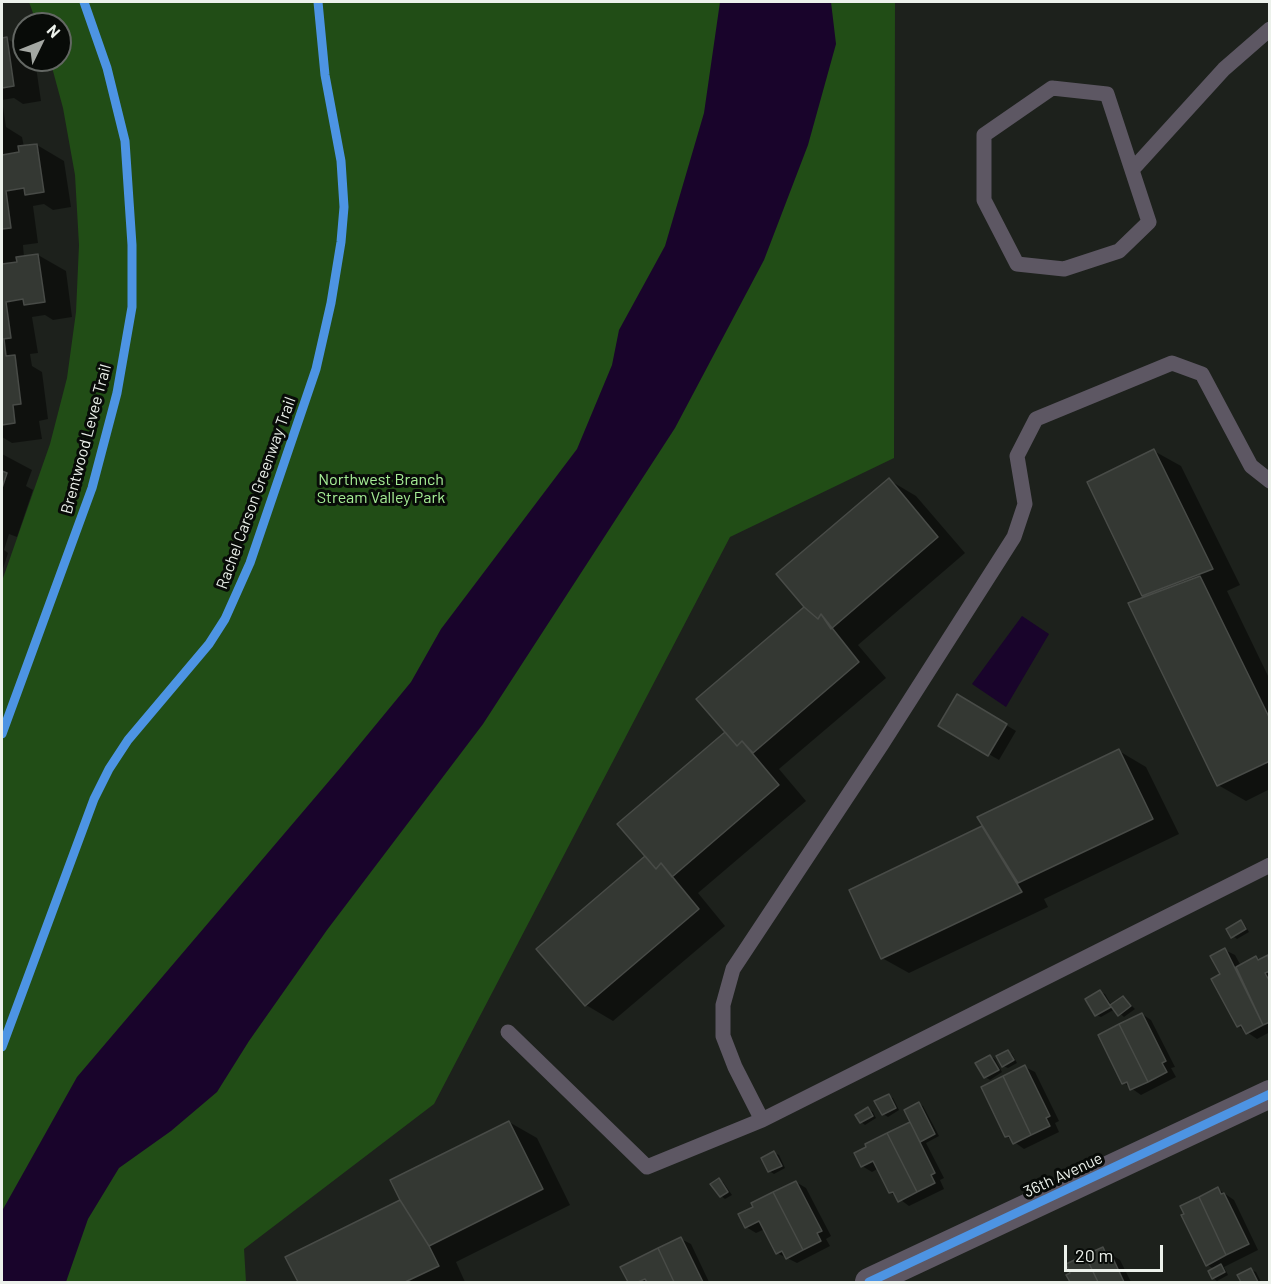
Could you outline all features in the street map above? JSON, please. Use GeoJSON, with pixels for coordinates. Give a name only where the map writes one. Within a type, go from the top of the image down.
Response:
{"type":"FeatureCollection","features":[{"type":"Feature","properties":{"kind":"street","name":"36th Avenue"},"geometry":{"type":"LineString","coordinates":[[868,1282],[1269,1094]]}},
{"type":"Feature","properties":{"kind":"lane"},"geometry":{"type":"LineString","coordinates":[[1132,170],[1224,69],[1269,29]]}},
{"type":"Feature","properties":{"kind":"lane"},"geometry":{"type":"LineString","coordinates":[[1052,88],[1107,94],[1132,170],[1149,222],[1119,251],[1064,269],[1017,264],[984,200],[984,135],[1052,88]]}},
{"type":"Feature","properties":{"kind":"lane"},"geometry":{"type":"LineString","coordinates":[[762,1120],[735,1067],[723,1036],[723,1005],[734,969],[882,744],[1014,537],[1025,504],[1017,456],[1036,419],[1172,363],[1202,374],[1251,466],[1269,481]]}},
{"type":"Feature","properties":{"kind":"lane"},"geometry":{"type":"LineString","coordinates":[[508,1032],[647,1167],[762,1120],[1269,865]]}},
{"type":"Feature","properties":{"kind":"green space","name":"Northwest Branch Stream Valley Park"},"geometry":{"type":"Polygon","coordinates":[[[29,2],[895,2],[894,458],[730,537],[434,1104],[244,1249],[246,1282],[2,1282],[2,581],[50,444],[67,378],[76,312],[79,245],[75,175],[63,108],[53,72],[72,72],[72,12],[33,12],[29,2]]]}},
{"type":"Feature","properties":{"kind":"shaded area"},"geometry":{"type":"Polygon","coordinates":[[[720,2],[831,2],[836,44],[808,145],[764,260],[675,428],[483,724],[327,930],[249,1041],[217,1092],[171,1131],[119,1168],[88,1219],[66,1282],[2,1282],[2,1211],[77,1077],[411,682],[441,629],[577,449],[612,365],[619,330],[665,246],[704,113],[720,2]]]}},
{"type":"Feature","properties":{"kind":"shaded area"},"geometry":{"type":"Polygon","coordinates":[[[1022,616],[1049,634],[1006,707],[972,684],[1022,616]]]}},
{"type":"Feature","properties":{"kind":"building"},"geometry":{"type":"Polygon","coordinates":[[[7,37],[14,86],[2,88],[2,38],[7,37]]]}},
{"type":"Feature","properties":{"kind":"building"},"geometry":{"type":"Polygon","coordinates":[[[37,144],[44,192],[25,195],[24,188],[6,191],[11,228],[2,229],[2,155],[19,152],[18,146],[37,144]]]}},
{"type":"Feature","properties":{"kind":"building"},"geometry":{"type":"Polygon","coordinates":[[[38,254],[45,302],[24,305],[23,299],[6,302],[11,338],[2,339],[2,264],[17,262],[16,257],[38,254]]]}},
{"type":"Feature","properties":{"kind":"building"},"geometry":{"type":"Polygon","coordinates":[[[2,339],[4,339],[6,356],[15,355],[21,404],[13,405],[15,423],[2,425],[2,339]]]}},
{"type":"Feature","properties":{"kind":"building"},"geometry":{"type":"Polygon","coordinates":[[[1154,449],[1213,569],[1142,596],[1087,482],[1154,449]]]}},
{"type":"Feature","properties":{"kind":"building"},"geometry":{"type":"Polygon","coordinates":[[[2,471],[7,473],[2,488],[2,471]]]}},
{"type":"Feature","properties":{"kind":"building"},"geometry":{"type":"Polygon","coordinates":[[[889,478],[938,537],[831,629],[821,614],[818,619],[804,607],[776,574],[889,478]]]}},
{"type":"Feature","properties":{"kind":"building"},"geometry":{"type":"Polygon","coordinates":[[[1200,576],[1270,719],[1270,761],[1217,786],[1128,603],[1200,576]]]}},
{"type":"Feature","properties":{"kind":"building"},"geometry":{"type":"Polygon","coordinates":[[[804,607],[818,619],[821,614],[859,662],[753,753],[742,741],[737,746],[696,699],[804,607]]]}},
{"type":"Feature","properties":{"kind":"building"},"geometry":{"type":"Polygon","coordinates":[[[957,694],[1007,724],[988,756],[938,726],[957,694]]]}},
{"type":"Feature","properties":{"kind":"building"},"geometry":{"type":"Polygon","coordinates":[[[725,732],[737,746],[742,741],[779,785],[672,877],[661,863],[656,869],[617,824],[725,732]]]}},
{"type":"Feature","properties":{"kind":"building"},"geometry":{"type":"Polygon","coordinates":[[[1119,749],[1153,819],[1018,883],[977,817],[1119,749]]]}},
{"type":"Feature","properties":{"kind":"building"},"geometry":{"type":"Polygon","coordinates":[[[982,826],[1022,892],[881,959],[849,890],[982,826]]]}},
{"type":"Feature","properties":{"kind":"building"},"geometry":{"type":"Polygon","coordinates":[[[645,856],[656,869],[661,863],[699,909],[585,1006],[536,949],[645,856]]]}},
{"type":"Feature","properties":{"kind":"building"},"geometry":{"type":"Polygon","coordinates":[[[1241,920],[1246,929],[1231,938],[1226,929],[1241,920]]]}},
{"type":"Feature","properties":{"kind":"building"},"geometry":{"type":"Polygon","coordinates":[[[1225,948],[1263,1025],[1246,1034],[1241,1025],[1237,1027],[1211,979],[1220,974],[1210,956],[1225,948]]]}},
{"type":"Feature","properties":{"kind":"building"},"geometry":{"type":"Polygon","coordinates":[[[1268,955],[1270,971],[1265,973],[1270,982],[1270,1022],[1263,1025],[1236,967],[1256,956],[1258,960],[1268,955]]]}},
{"type":"Feature","properties":{"kind":"building"},"geometry":{"type":"Polygon","coordinates":[[[1100,990],[1111,1007],[1095,1016],[1085,999],[1100,990]]]}},
{"type":"Feature","properties":{"kind":"building"},"geometry":{"type":"Polygon","coordinates":[[[1123,996],[1131,1006],[1118,1016],[1110,1005],[1123,996]]]}},
{"type":"Feature","properties":{"kind":"building"},"geometry":{"type":"Polygon","coordinates":[[[1142,1013],[1166,1061],[1162,1063],[1167,1072],[1148,1082],[1119,1024],[1142,1013]]]}},
{"type":"Feature","properties":{"kind":"building"},"geometry":{"type":"Polygon","coordinates":[[[1119,1024],[1148,1082],[1130,1090],[1127,1082],[1122,1084],[1098,1035],[1119,1024]]]}},
{"type":"Feature","properties":{"kind":"building"},"geometry":{"type":"Polygon","coordinates":[[[1008,1050],[1014,1060],[1002,1067],[996,1056],[1008,1050]]]}},
{"type":"Feature","properties":{"kind":"building"},"geometry":{"type":"Polygon","coordinates":[[[990,1055],[999,1070],[984,1078],[975,1063],[990,1055]]]}},
{"type":"Feature","properties":{"kind":"building"},"geometry":{"type":"Polygon","coordinates":[[[1025,1065],[1050,1116],[1046,1118],[1050,1126],[1031,1135],[1003,1076],[1025,1065]]]}},
{"type":"Feature","properties":{"kind":"building"},"geometry":{"type":"Polygon","coordinates":[[[1003,1076],[1031,1135],[1013,1144],[1009,1136],[1005,1137],[981,1087],[1003,1076]]]}},
{"type":"Feature","properties":{"kind":"building"},"geometry":{"type":"Polygon","coordinates":[[[889,1094],[896,1108],[882,1115],[874,1101],[889,1094]]]}},
{"type":"Feature","properties":{"kind":"building"},"geometry":{"type":"Polygon","coordinates":[[[919,1102],[935,1134],[920,1142],[904,1110],[919,1102]]]}},
{"type":"Feature","properties":{"kind":"building"},"geometry":{"type":"Polygon","coordinates":[[[868,1107],[873,1116],[860,1123],[855,1115],[868,1107]]]}},
{"type":"Feature","properties":{"kind":"building"},"geometry":{"type":"Polygon","coordinates":[[[509,1121],[543,1189],[429,1246],[390,1180],[509,1121]]]}},
{"type":"Feature","properties":{"kind":"building"},"geometry":{"type":"Polygon","coordinates":[[[910,1122],[935,1173],[931,1175],[935,1183],[917,1192],[887,1133],[910,1122]]]}},
{"type":"Feature","properties":{"kind":"building"},"geometry":{"type":"Polygon","coordinates":[[[887,1133],[917,1192],[898,1202],[893,1192],[889,1193],[873,1161],[861,1167],[854,1153],[866,1147],[865,1144],[887,1133]]]}},
{"type":"Feature","properties":{"kind":"building"},"geometry":{"type":"Polygon","coordinates":[[[774,1151],[782,1166],[768,1172],[761,1158],[774,1151]]]}},
{"type":"Feature","properties":{"kind":"building"},"geometry":{"type":"Polygon","coordinates":[[[719,1178],[728,1192],[720,1197],[710,1184],[719,1178]]]}},
{"type":"Feature","properties":{"kind":"building"},"geometry":{"type":"Polygon","coordinates":[[[796,1181],[822,1231],[817,1233],[821,1241],[803,1250],[773,1192],[796,1181]]]}},
{"type":"Feature","properties":{"kind":"building"},"geometry":{"type":"Polygon","coordinates":[[[1218,1187],[1221,1194],[1224,1193],[1249,1244],[1226,1255],[1199,1197],[1218,1187]]]}},
{"type":"Feature","properties":{"kind":"building"},"geometry":{"type":"Polygon","coordinates":[[[773,1192],[803,1250],[786,1259],[782,1251],[776,1254],[759,1221],[745,1228],[738,1214],[753,1207],[751,1203],[773,1192]]]}},
{"type":"Feature","properties":{"kind":"building"},"geometry":{"type":"Polygon","coordinates":[[[1199,1197],[1226,1255],[1206,1266],[1181,1215],[1184,1214],[1180,1206],[1199,1197]]]}},
{"type":"Feature","properties":{"kind":"building"},"geometry":{"type":"Polygon","coordinates":[[[400,1200],[439,1266],[405,1282],[298,1282],[285,1257],[400,1200]]]}},
{"type":"Feature","properties":{"kind":"building"},"geometry":{"type":"Polygon","coordinates":[[[681,1237],[703,1282],[674,1282],[658,1248],[681,1237]]]}},
{"type":"Feature","properties":{"kind":"building"},"geometry":{"type":"Polygon","coordinates":[[[1103,1247],[1106,1254],[1110,1252],[1124,1282],[1098,1282],[1085,1255],[1103,1247]]]}},
{"type":"Feature","properties":{"kind":"building"},"geometry":{"type":"Polygon","coordinates":[[[658,1248],[674,1282],[647,1282],[645,1279],[628,1282],[620,1267],[658,1248]]]}},
{"type":"Feature","properties":{"kind":"building"},"geometry":{"type":"Polygon","coordinates":[[[1085,1255],[1098,1282],[1070,1282],[1066,1275],[1070,1273],[1066,1264],[1085,1255]]]}},
{"type":"Feature","properties":{"kind":"building"},"geometry":{"type":"Polygon","coordinates":[[[1221,1264],[1225,1272],[1212,1279],[1208,1271],[1221,1264]]]}},
{"type":"Feature","properties":{"kind":"building"},"geometry":{"type":"Polygon","coordinates":[[[1251,1268],[1258,1282],[1241,1282],[1237,1275],[1251,1268]]]}},
{"type":"Feature","properties":{"kind":"cycle path","name":"Brentwood Levee Trail"},"geometry":{"type":"LineString","coordinates":[[2,734],[92,488],[117,393],[132,307],[132,245],[125,141],[107,68],[84,2]]}},
{"type":"Feature","properties":{"kind":"cycle path","name":"Rachel Carson Greenway Trail"},"geometry":{"type":"LineString","coordinates":[[2,1047],[94,799],[109,769],[128,740],[209,644],[225,619],[250,563],[316,369],[331,303],[344,207],[341,161],[325,75],[318,2]]}},
{"type":"Feature","properties":{"kind":"cycle path"},"geometry":{"type":"LineString","coordinates":[[869,1282],[1270,1094]]}}]}
